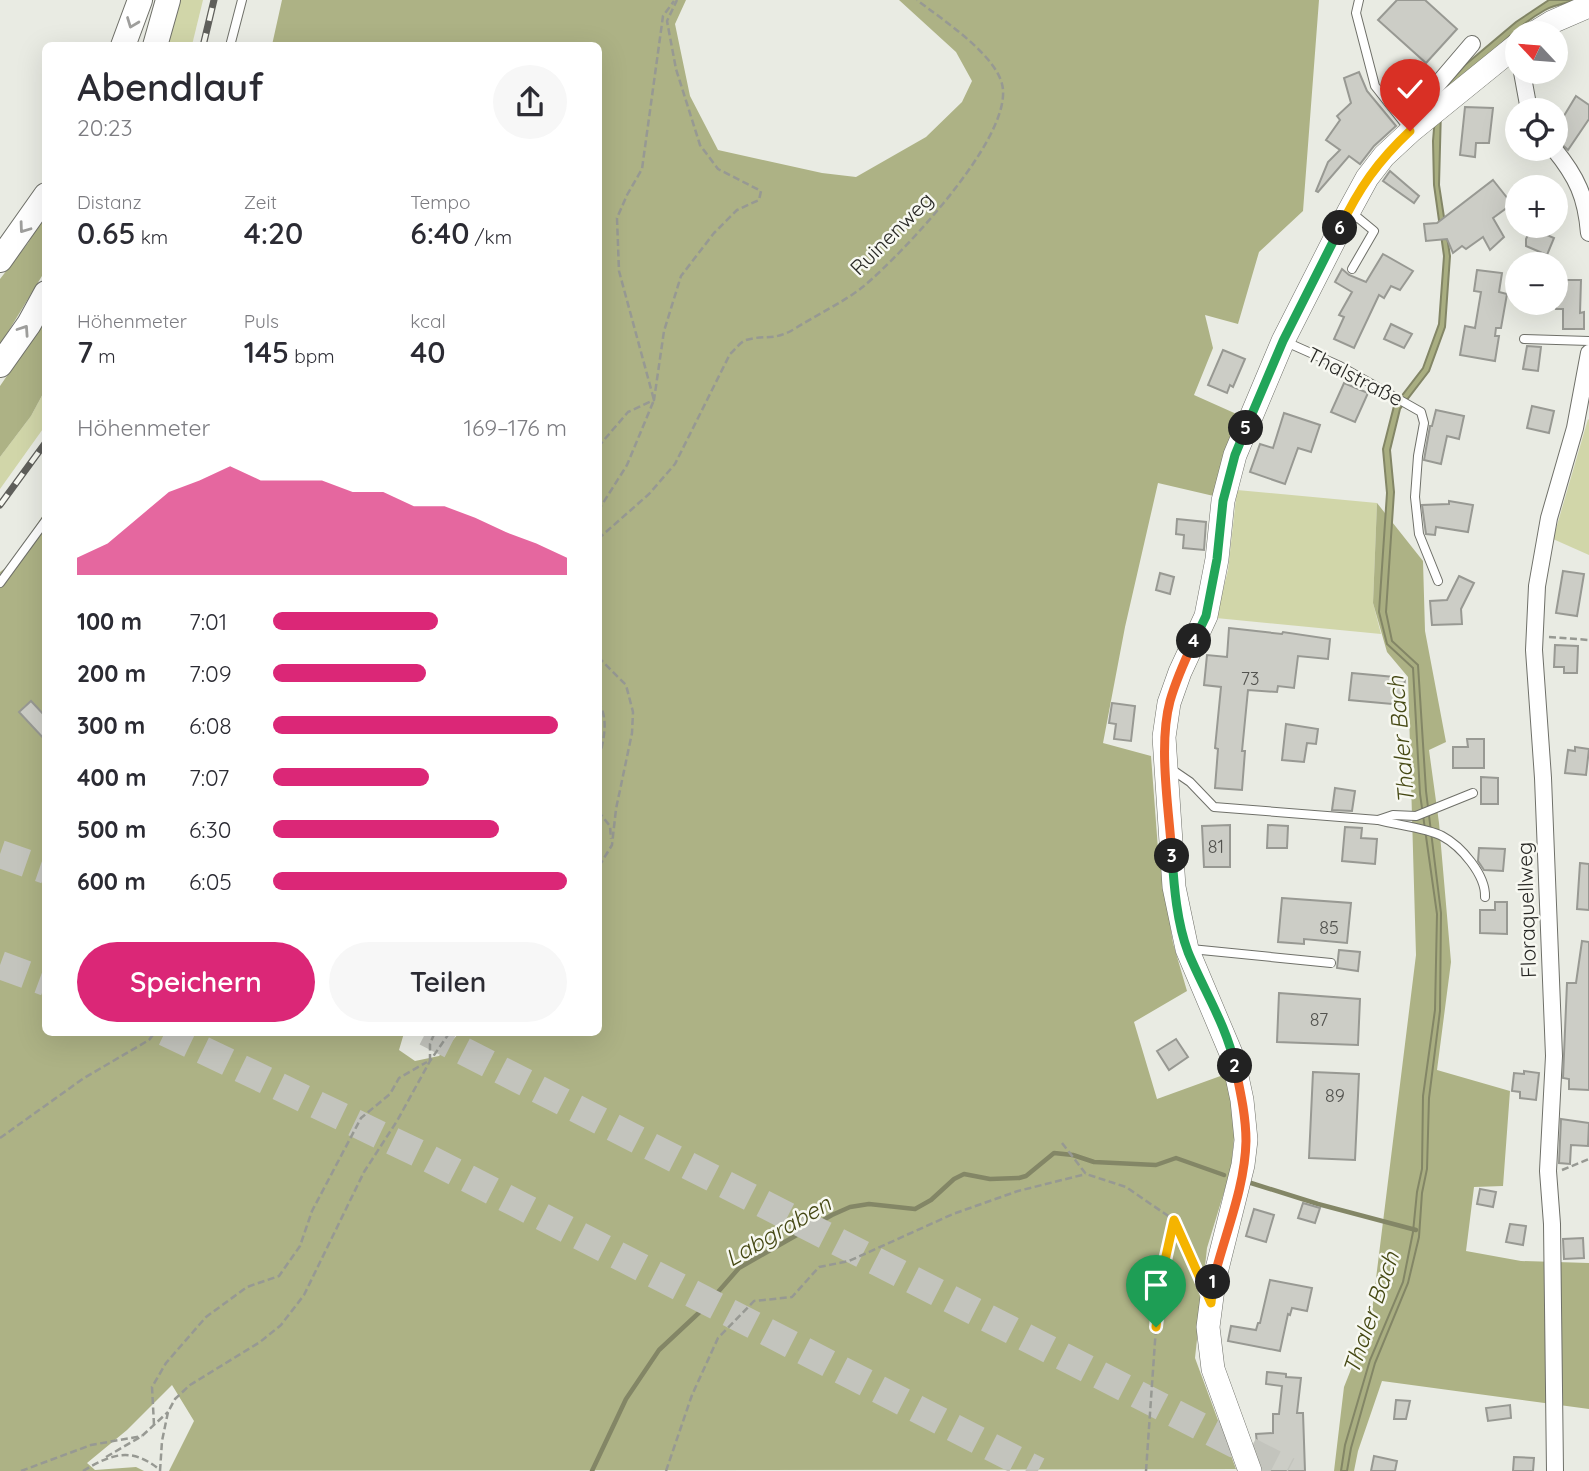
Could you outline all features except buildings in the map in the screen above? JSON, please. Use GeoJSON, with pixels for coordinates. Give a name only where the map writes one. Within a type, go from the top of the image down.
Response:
{"type":"FeatureCollection","features":[{"type":"Feature","properties":{"kind":"main road"},"geometry":{"type":"LineString","coordinates":[[124,42],[140,0]]}},
{"type":"Feature","properties":{"kind":"main road"},"geometry":{"type":"LineString","coordinates":[[157,42],[169,0]]}},
{"type":"Feature","properties":{"kind":"main road"},"geometry":{"type":"LineString","coordinates":[[1554,21],[1589,6]]}},
{"type":"Feature","properties":{"kind":"main road","name":"Thalstraße"},"geometry":{"type":"LineString","coordinates":[[1250,1471],[1213,1368],[1208,1327],[1214,1281],[1243,1165],[1245,1133],[1242,1100],[1233,1058],[1187,948],[1174,887],[1164,737],[1170,703],[1180,672],[1206,616],[1217,559],[1223,501],[1235,455],[1283,341],[1349,211],[1367,178],[1384,156],[1505,55]]}},
{"type":"Feature","properties":{"kind":"main road"},"geometry":{"type":"LineString","coordinates":[[0,260],[42,201]]}},
{"type":"Feature","properties":{"kind":"main road"},"geometry":{"type":"LineString","coordinates":[[0,365],[42,300]]}},
{"type":"Feature","properties":{"kind":"street","name":"Thalstraße"},"geometry":{"type":"LineString","coordinates":[[1418,126],[1431,92],[1472,44]]}},
{"type":"Feature","properties":{"kind":"street"},"geometry":{"type":"LineString","coordinates":[[1564,161],[1587,206],[1589,233]]}},
{"type":"Feature","properties":{"kind":"street","name":"Floraquellweg"},"geometry":{"type":"LineString","coordinates":[[1555,1471],[1552,1224],[1548,1171],[1554,1056],[1535,635],[1537,586],[1549,518],[1575,428],[1589,353]]}},
{"type":"Feature","properties":{"kind":"lane"},"geometry":{"type":"LineString","coordinates":[[231,42],[242,0]]}},
{"type":"Feature","properties":{"kind":"lane"},"geometry":{"type":"LineString","coordinates":[[1359,0],[1356,13],[1375,86],[1418,126]]}},
{"type":"Feature","properties":{"kind":"lane"},"geometry":{"type":"LineString","coordinates":[[1349,211],[1374,231],[1352,269]]}},
{"type":"Feature","properties":{"kind":"lane"},"geometry":{"type":"LineString","coordinates":[[1524,339],[1589,341]]}},
{"type":"Feature","properties":{"kind":"lane","name":"Thalstraße"},"geometry":{"type":"LineString","coordinates":[[1283,341],[1339,366],[1421,412],[1424,423],[1415,497],[1419,534],[1438,581]]}},
{"type":"Feature","properties":{"kind":"lane"},"geometry":{"type":"LineString","coordinates":[[0,583],[42,525]]}},
{"type":"Feature","properties":{"kind":"lane"},"geometry":{"type":"LineString","coordinates":[[1166,765],[1190,782],[1214,807],[1378,820],[1437,835],[1467,856],[1477,872],[1486,893],[1485,897]]}},
{"type":"Feature","properties":{"kind":"lane"},"geometry":{"type":"LineString","coordinates":[[1378,820],[1392,815],[1416,816],[1473,793]]}},
{"type":"Feature","properties":{"kind":"lane"},"geometry":{"type":"LineString","coordinates":[[1404,827],[1405,815]]}},
{"type":"Feature","properties":{"kind":"lane"},"geometry":{"type":"LineString","coordinates":[[1187,948],[1331,963]]}},
{"type":"Feature","properties":{"kind":"path"},"geometry":{"type":"LineString","coordinates":[[654,400],[619,271],[617,218],[642,170],[663,16],[676,0]]}},
{"type":"Feature","properties":{"kind":"path"},"geometry":{"type":"LineString","coordinates":[[602,505],[627,466],[654,400],[664,331],[681,276],[714,233],[737,210],[759,200],[761,191],[718,169],[700,145],[676,69],[667,21],[676,0]]}},
{"type":"Feature","properties":{"kind":"path","name":"Ruinenweg"},"geometry":{"type":"LineString","coordinates":[[602,535],[649,494],[675,464],[730,354],[744,341],[783,336],[861,288],[891,262],[953,194],[997,124],[1003,90],[997,74],[980,50],[917,0]]}},
{"type":"Feature","properties":{"kind":"path"},"geometry":{"type":"LineString","coordinates":[[602,442],[628,412],[654,400]]}},
{"type":"Feature","properties":{"kind":"path"},"geometry":{"type":"LineString","coordinates":[[1535,635],[1589,640]]}},
{"type":"Feature","properties":{"kind":"path"},"geometry":{"type":"LineString","coordinates":[[602,661],[626,685],[633,712],[632,733],[616,809],[612,845],[602,861]]}},
{"type":"Feature","properties":{"kind":"path"},"geometry":{"type":"LineString","coordinates":[[602,707],[606,728],[602,746]]}},
{"type":"Feature","properties":{"kind":"path"},"geometry":{"type":"LineString","coordinates":[[602,816],[610,826],[612,845]]}},
{"type":"Feature","properties":{"kind":"path"},"geometry":{"type":"LineString","coordinates":[[0,1138],[83,1078],[152,1036]]}},
{"type":"Feature","properties":{"kind":"path"},"geometry":{"type":"LineString","coordinates":[[430,1061],[430,1044],[433,1036]]}},
{"type":"Feature","properties":{"kind":"path"},"geometry":{"type":"LineString","coordinates":[[160,1471],[168,1412],[175,1399],[184,1390],[260,1342],[281,1325],[304,1295],[364,1172],[447,1036]]}},
{"type":"Feature","properties":{"kind":"path"},"geometry":{"type":"LineString","coordinates":[[154,1425],[152,1387],[166,1363],[206,1317],[247,1287],[279,1276],[300,1246],[312,1211],[361,1118],[390,1094],[399,1078],[430,1061]]}},
{"type":"Feature","properties":{"kind":"path"},"geometry":{"type":"LineString","coordinates":[[1062,1143],[1086,1174]]}},
{"type":"Feature","properties":{"kind":"path"},"geometry":{"type":"LineString","coordinates":[[1548,1171],[1568,1169],[1589,1159]]}},
{"type":"Feature","properties":{"kind":"path"},"geometry":{"type":"LineString","coordinates":[[666,1471],[692,1395],[718,1338],[754,1301],[792,1297],[819,1267],[849,1261],[953,1214],[1018,1191],[1086,1174],[1126,1187],[1174,1220],[1211,1303]]}},
{"type":"Feature","properties":{"kind":"path"},"geometry":{"type":"LineString","coordinates":[[1146,1471],[1156,1327],[1162,1274],[1174,1220]]}},
{"type":"Feature","properties":{"kind":"path"},"geometry":{"type":"LineString","coordinates":[[83,1471],[142,1436],[168,1412]]}},
{"type":"Feature","properties":{"kind":"path"},"geometry":{"type":"LineString","coordinates":[[21,1471],[91,1445],[142,1436]]}},
{"type":"Feature","properties":{"kind":"path"},"geometry":{"type":"LineString","coordinates":[[103,1459],[131,1454],[145,1458],[160,1471]]}},
{"type":"Feature","properties":{"kind":"shaded area"},"geometry":{"type":"Polygon","coordinates":[[[179,0],[203,0],[193,42],[165,42],[179,0]]]}},
{"type":"Feature","properties":{"kind":"shaded area"},"geometry":{"type":"Polygon","coordinates":[[[282,0],[686,0],[675,24],[690,96],[718,150],[822,173],[856,177],[926,137],[962,102],[972,81],[956,52],[899,0],[1319,0],[1303,211],[1259,252],[1238,324],[1205,315],[1213,348],[1194,395],[1241,416],[1218,497],[1158,483],[1125,627],[1103,743],[1151,756],[1158,849],[1173,943],[1187,991],[1134,1022],[1157,1099],[1226,1074],[1235,1127],[1231,1169],[1207,1248],[1195,1358],[1236,1469],[169,1471],[194,1421],[172,1385],[127,1430],[87,1463],[95,1470],[136,1467],[144,1471],[0,1471],[0,572],[12,563],[42,517],[42,1036],[403,1036],[399,1050],[415,1061],[439,1056],[456,1036],[602,1036],[602,42],[273,42],[282,0]]]}},
{"type":"Feature","properties":{"kind":"shaded area"},"geometry":{"type":"Polygon","coordinates":[[[1549,0],[1577,0],[1556,5],[1527,21],[1518,21],[1549,0]]]}},
{"type":"Feature","properties":{"kind":"shaded area"},"geometry":{"type":"Polygon","coordinates":[[[1505,31],[1505,41],[1441,109],[1439,185],[1450,256],[1445,327],[1429,371],[1400,409],[1390,450],[1394,492],[1386,612],[1392,641],[1418,665],[1426,791],[1441,913],[1440,1011],[1429,1098],[1427,1169],[1422,1193],[1419,1237],[1408,1283],[1375,1363],[1347,1471],[1341,1471],[1345,1445],[1370,1360],[1403,1282],[1422,1169],[1423,1096],[1435,1010],[1437,914],[1420,794],[1413,668],[1387,644],[1379,612],[1387,493],[1383,449],[1394,406],[1423,368],[1439,324],[1444,256],[1434,185],[1436,105],[1446,86],[1465,65],[1505,31]]]}},
{"type":"Feature","properties":{"kind":"shaded area"},"geometry":{"type":"Polygon","coordinates":[[[42,219],[42,276],[0,345],[0,279],[28,243],[42,219]]]}},
{"type":"Feature","properties":{"kind":"shaded area"},"geometry":{"type":"Polygon","coordinates":[[[42,324],[42,396],[31,416],[0,457],[0,386],[42,324]]]}},
{"type":"Feature","properties":{"kind":"shaded area"},"geometry":{"type":"Polygon","coordinates":[[[42,396],[42,430],[0,489],[0,457],[31,416],[42,396]]]}},
{"type":"Feature","properties":{"kind":"shaded area"},"geometry":{"type":"Polygon","coordinates":[[[1589,420],[1589,555],[1553,539],[1589,420]]]}},
{"type":"Feature","properties":{"kind":"shaded area"},"geometry":{"type":"Polygon","coordinates":[[[1237,490],[1377,503],[1373,603],[1381,634],[1216,618],[1228,570],[1237,490]]]}},
{"type":"Feature","properties":{"kind":"shaded area"},"geometry":{"type":"Polygon","coordinates":[[[1377,503],[1423,561],[1425,631],[1446,742],[1429,750],[1439,823],[1451,962],[1437,1070],[1510,1091],[1503,1186],[1474,1187],[1466,1251],[1521,1261],[1589,1263],[1589,1409],[1382,1381],[1358,1451],[1354,1471],[1334,1471],[1344,1387],[1371,1319],[1416,955],[1408,677],[1387,652],[1373,603],[1377,503]]]}},
{"type":"Feature","properties":{"kind":"waterway","name":"Labgraben"},"geometry":{"type":"LineString","coordinates":[[592,1471],[626,1399],[659,1350],[704,1308],[739,1268],[832,1215],[850,1207],[869,1204],[915,1209],[964,1174],[990,1179],[1019,1178],[1026,1176],[1054,1153],[1073,1155],[1094,1162],[1156,1165],[1176,1158],[1224,1175]]}},
{"type":"Feature","properties":{"kind":"waterway","name":"Labgraben"},"geometry":{"type":"LineString","coordinates":[[1251,1183],[1416,1230]]}},
{"type":"Feature","properties":{"kind":"tunnel"},"geometry":{"type":"LineString","coordinates":[[0,854],[42,869]]}},
{"type":"Feature","properties":{"kind":"tunnel"},"geometry":{"type":"LineString","coordinates":[[0,965],[42,981]]}},
{"type":"Feature","properties":{"kind":"tunnel"},"geometry":{"type":"LineString","coordinates":[[173,1036],[428,1158],[1038,1471]]}},
{"type":"Feature","properties":{"kind":"tunnel"},"geometry":{"type":"LineString","coordinates":[[434,1036],[1288,1471]]}},
{"type":"Feature","properties":{"kind":"railway"},"geometry":{"type":"LineString","coordinates":[[204,42],[214,0]]}},
{"type":"Feature","properties":{"kind":"railway"},"geometry":{"type":"LineString","coordinates":[[0,505],[42,447]]}},
{"type":"Feature","properties":{"kind":"route"},"geometry":{"type":"LineString","coordinates":[[1156,1327],[1162,1274],[1174,1220],[1211,1303],[1214,1281],[1238,1190],[1246,1140],[1242,1100],[1233,1058],[1187,948],[1174,887],[1164,737],[1170,703],[1180,672],[1206,616],[1217,559],[1223,501],[1235,455],[1252,414],[1283,341],[1367,178],[1384,156],[1410,131]]}},
{"type":"Feature","properties":{"kind":"water label","name":"Thaler Bach"},"geometry":{"type":"Point","coordinates":[1401,740]}},
{"type":"Feature","properties":{"kind":"water label","name":"Thaler Bach"},"geometry":{"type":"Point","coordinates":[1371,1313]}}]}
